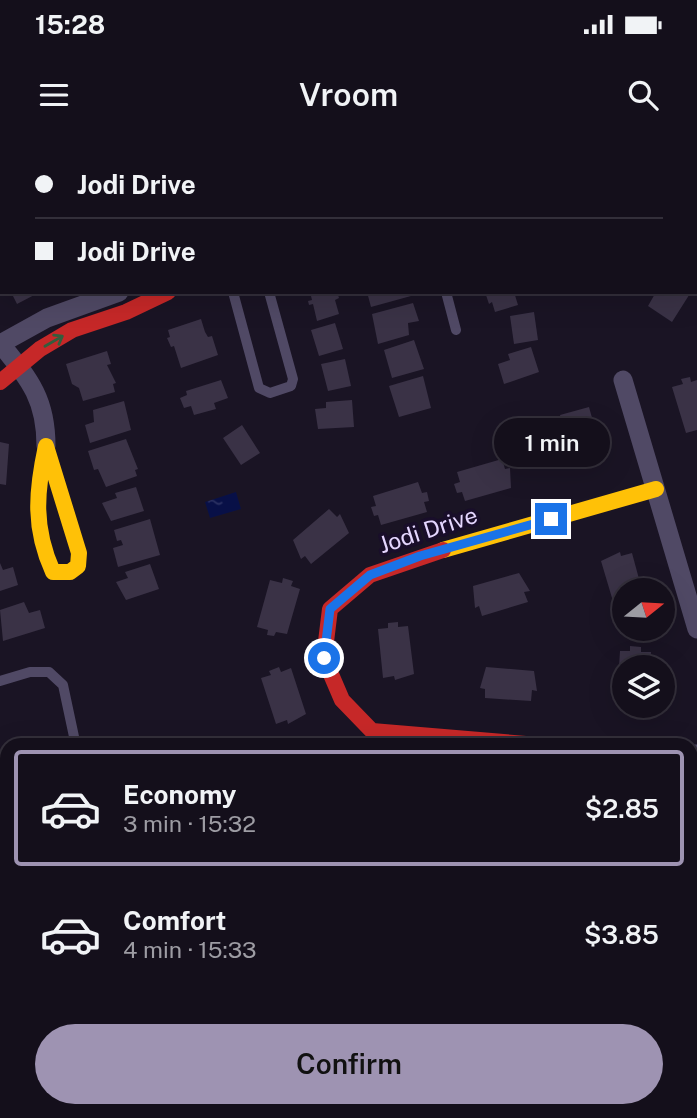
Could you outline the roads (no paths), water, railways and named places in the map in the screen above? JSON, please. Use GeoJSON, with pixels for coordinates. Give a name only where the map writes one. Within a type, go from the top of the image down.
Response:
{"type":"FeatureCollection","features":[{"type":"Feature","properties":{"kind":"street"},"geometry":{"type":"LineString","coordinates":[[46,446],[79,553],[78,566],[70,572],[53,572],[35,525],[35,499],[46,446],[46,419],[36,393],[0,343],[47,318],[113,294]]}},
{"type":"Feature","properties":{"kind":"street"},"geometry":{"type":"LineString","coordinates":[[0,382],[18,366],[72,330],[126,312],[164,294]]}},
{"type":"Feature","properties":{"kind":"street"},"geometry":{"type":"LineString","coordinates":[[623,380],[697,629]]}},
{"type":"Feature","properties":{"kind":"street","name":"Jodi Drive"},"geometry":{"type":"LineString","coordinates":[[455,738],[372,731],[342,699],[324,658],[330,609],[370,575],[420,556],[656,489]]}},
{"type":"Feature","properties":{"kind":"lane"},"geometry":{"type":"LineString","coordinates":[[234,294],[259,388],[270,393],[291,386],[293,379],[270,294]]}},
{"type":"Feature","properties":{"kind":"lane"},"geometry":{"type":"LineString","coordinates":[[447,294],[456,330]]}},
{"type":"Feature","properties":{"kind":"lane"},"geometry":{"type":"LineString","coordinates":[[0,681],[30,672],[49,672],[64,685],[74,738]]}},
{"type":"Feature","properties":{"kind":"water"},"geometry":{"type":"Polygon","coordinates":[[[236,492],[241,509],[210,518],[205,502],[236,492]]]}}]}
